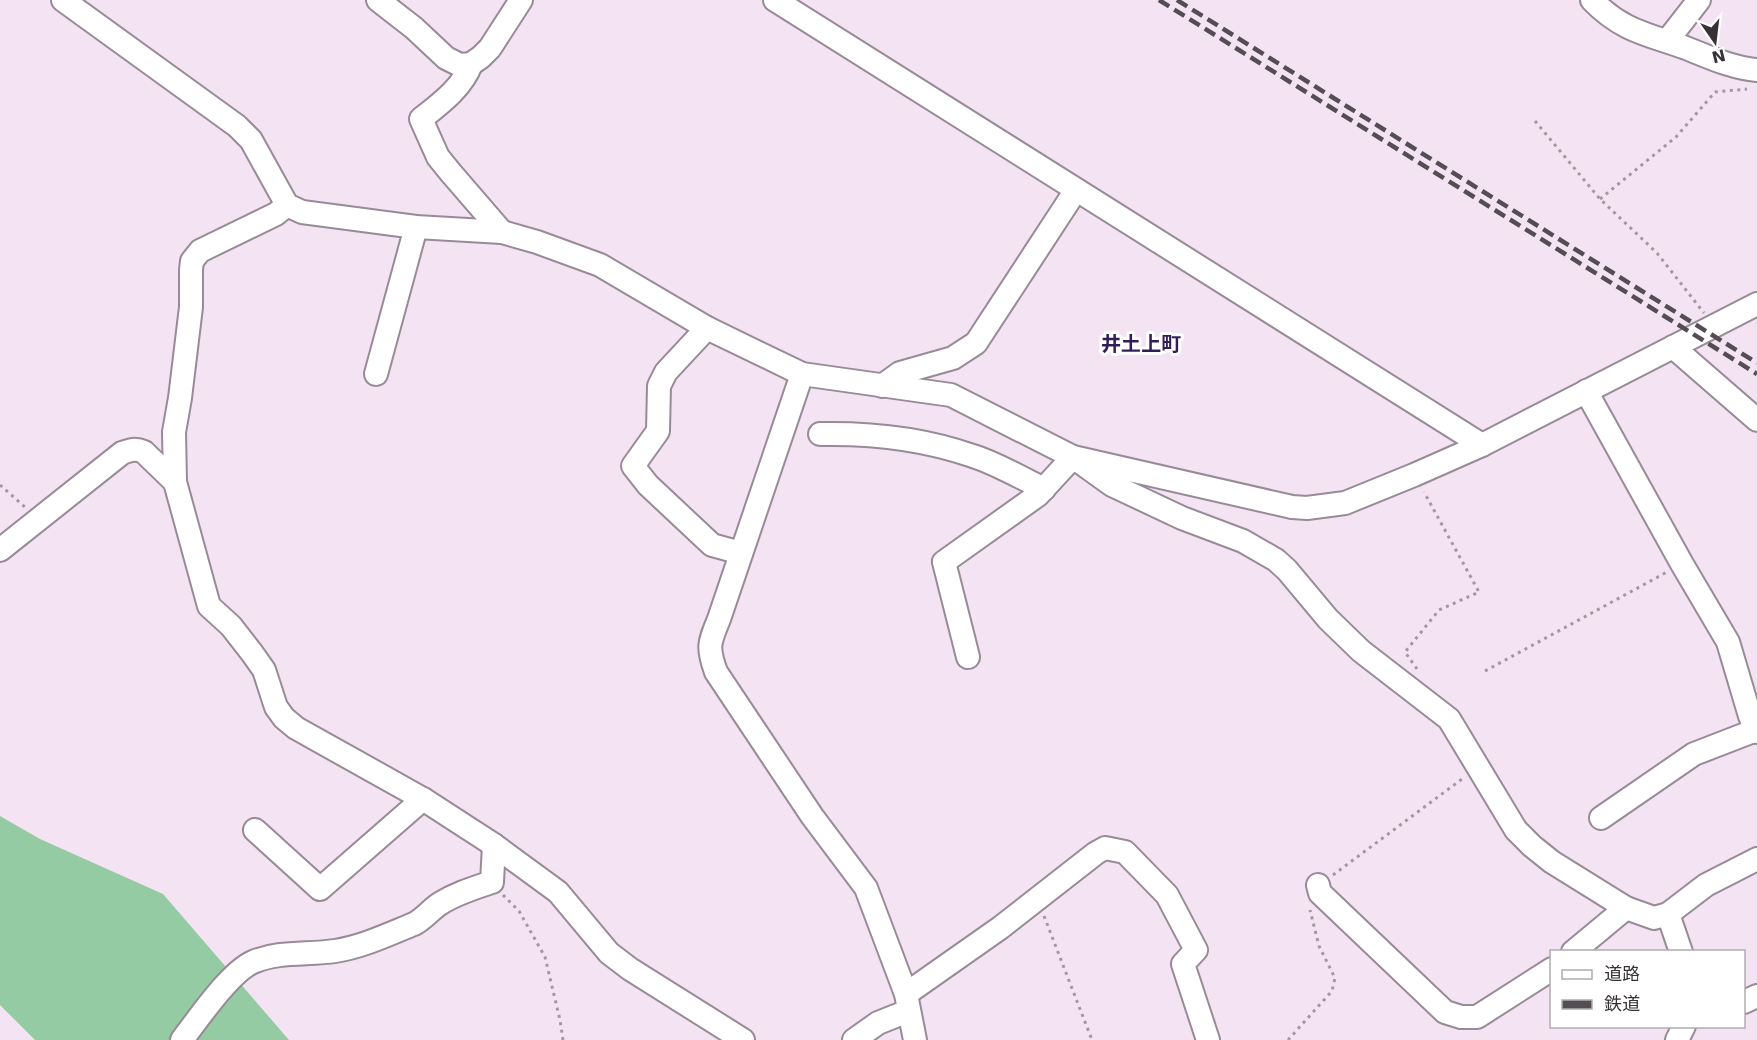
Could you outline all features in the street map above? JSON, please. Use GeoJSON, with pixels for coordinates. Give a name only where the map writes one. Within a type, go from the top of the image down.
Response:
{"type":"FeatureCollection","features":[{"type":"Feature","properties":{"kind":"street"},"geometry":{"type":"LineString","coordinates":[[63,0],[237,126],[251,140],[287,205],[302,212],[416,226],[502,232],[537,242],[600,265],[707,328],[801,374],[951,395],[1073,457],[1112,485],[1182,518],[1243,541],[1276,560],[1328,619],[1361,651],[1449,719],[1516,830],[1532,846],[1552,862],[1626,908],[1654,918],[1668,914],[1706,885],[1757,859]]}},
{"type":"Feature","properties":{"kind":"street"},"geometry":{"type":"LineString","coordinates":[[378,0],[414,28],[446,58],[460,65],[471,64],[490,48],[521,0]]}},
{"type":"Feature","properties":{"kind":"street"},"geometry":{"type":"LineString","coordinates":[[775,0],[1482,445]]}},
{"type":"Feature","properties":{"kind":"street"},"geometry":{"type":"LineString","coordinates":[[1592,0],[1605,14],[1626,27],[1754,76]]}},
{"type":"Feature","properties":{"kind":"street"},"geometry":{"type":"LineString","coordinates":[[1667,41],[1700,0]]}},
{"type":"Feature","properties":{"kind":"street"},"geometry":{"type":"LineString","coordinates":[[471,64],[467,75],[440,105],[421,119],[438,157],[502,232]]}},
{"type":"Feature","properties":{"kind":"street"},"geometry":{"type":"LineString","coordinates":[[882,386],[900,373],[953,358],[976,343],[1076,190]]}},
{"type":"Feature","properties":{"kind":"street"},"geometry":{"type":"LineString","coordinates":[[287,205],[276,214],[200,250],[192,261],[190,270],[191,307],[174,432],[175,483],[209,606],[231,626],[264,670],[276,707],[296,728],[423,799],[494,845],[558,892],[609,953],[630,969],[743,1040]]}},
{"type":"Feature","properties":{"kind":"street"},"geometry":{"type":"LineString","coordinates":[[376,374],[416,226]]}},
{"type":"Feature","properties":{"kind":"street"},"geometry":{"type":"LineString","coordinates":[[1073,457],[1292,507],[1307,508],[1345,502],[1482,445],[1757,304]]}},
{"type":"Feature","properties":{"kind":"street"},"geometry":{"type":"LineString","coordinates":[[707,328],[666,372],[658,386],[658,431],[633,466],[648,484],[712,545],[741,553]]}},
{"type":"Feature","properties":{"kind":"street"},"geometry":{"type":"LineString","coordinates":[[1673,347],[1757,420]]}},
{"type":"Feature","properties":{"kind":"street"},"geometry":{"type":"LineString","coordinates":[[801,374],[710,642],[710,656],[716,672],[812,816],[866,888],[907,1002],[915,1040]]}},
{"type":"Feature","properties":{"kind":"street"},"geometry":{"type":"LineString","coordinates":[[1586,391],[1749,683],[1750,716],[1757,731],[1694,754],[1601,818]]}},
{"type":"Feature","properties":{"kind":"street"},"geometry":{"type":"LineString","coordinates":[[820,434],[929,442],[975,456],[1044,489]]}},
{"type":"Feature","properties":{"kind":"street"},"geometry":{"type":"LineString","coordinates":[[0,550],[122,453],[131,449],[144,452],[175,483]]}},
{"type":"Feature","properties":{"kind":"street"},"geometry":{"type":"LineString","coordinates":[[968,657],[944,562],[1038,495],[1073,457]]}},
{"type":"Feature","properties":{"kind":"street"},"geometry":{"type":"LineString","coordinates":[[255,830],[320,889],[423,799]]}},
{"type":"Feature","properties":{"kind":"street"},"geometry":{"type":"LineString","coordinates":[[182,1040],[232,977],[252,962],[274,956],[348,949],[414,924],[438,904],[454,895],[492,882],[494,845]]}},
{"type":"Feature","properties":{"kind":"street"},"geometry":{"type":"LineString","coordinates":[[854,1040],[907,1002],[1096,853],[1106,848],[1125,852],[1167,895],[1196,950],[1183,964],[1208,1040]]}},
{"type":"Feature","properties":{"kind":"street"},"geometry":{"type":"LineString","coordinates":[[1318,885],[1320,893],[1445,1012],[1461,1017],[1478,1017],[1550,970]]}},
{"type":"Feature","properties":{"kind":"street"},"geometry":{"type":"LineString","coordinates":[[1574,950],[1626,908]]}},
{"type":"Feature","properties":{"kind":"street"},"geometry":{"type":"LineString","coordinates":[[1668,914],[1682,950]]}},
{"type":"Feature","properties":{"kind":"path"},"geometry":{"type":"LineString","coordinates":[[1600,200],[1676,137],[1715,92],[1747,89],[1754,76]]}},
{"type":"Feature","properties":{"kind":"path"},"geometry":{"type":"LineString","coordinates":[[1535,121],[1600,200],[1657,252],[1714,326]]}},
{"type":"Feature","properties":{"kind":"path"},"geometry":{"type":"LineString","coordinates":[[1414,475],[1479,592],[1439,610],[1405,652],[1422,676]]}},
{"type":"Feature","properties":{"kind":"path"},"geometry":{"type":"LineString","coordinates":[[0,485],[39,519]]}},
{"type":"Feature","properties":{"kind":"path"},"geometry":{"type":"LineString","coordinates":[[1485,671],[1682,564]]}},
{"type":"Feature","properties":{"kind":"path"},"geometry":{"type":"LineString","coordinates":[[1288,1040],[1332,992],[1335,978],[1320,946],[1305,892],[1318,885],[1478,767]]}},
{"type":"Feature","properties":{"kind":"path"},"geometry":{"type":"LineString","coordinates":[[492,882],[519,911],[545,957],[563,1040]]}},
{"type":"Feature","properties":{"kind":"path"},"geometry":{"type":"LineString","coordinates":[[1037,899],[1092,1040]]}},
{"type":"Feature","properties":{"kind":"green space"},"geometry":{"type":"Polygon","coordinates":[[[0,816],[40,839],[163,894],[289,1040],[35,1040],[0,1005],[0,816]]]}},
{"type":"Feature","properties":{"kind":"railway"},"geometry":{"type":"LineString","coordinates":[[1159,0],[1757,374]]}},
{"type":"Feature","properties":{"kind":"railway"},"geometry":{"type":"LineString","coordinates":[[1177,0],[1757,363]]}},
{"type":"Feature","properties":{"kind":"district","name":"井土上町"},"geometry":{"type":"Point","coordinates":[1141,344]}}]}
